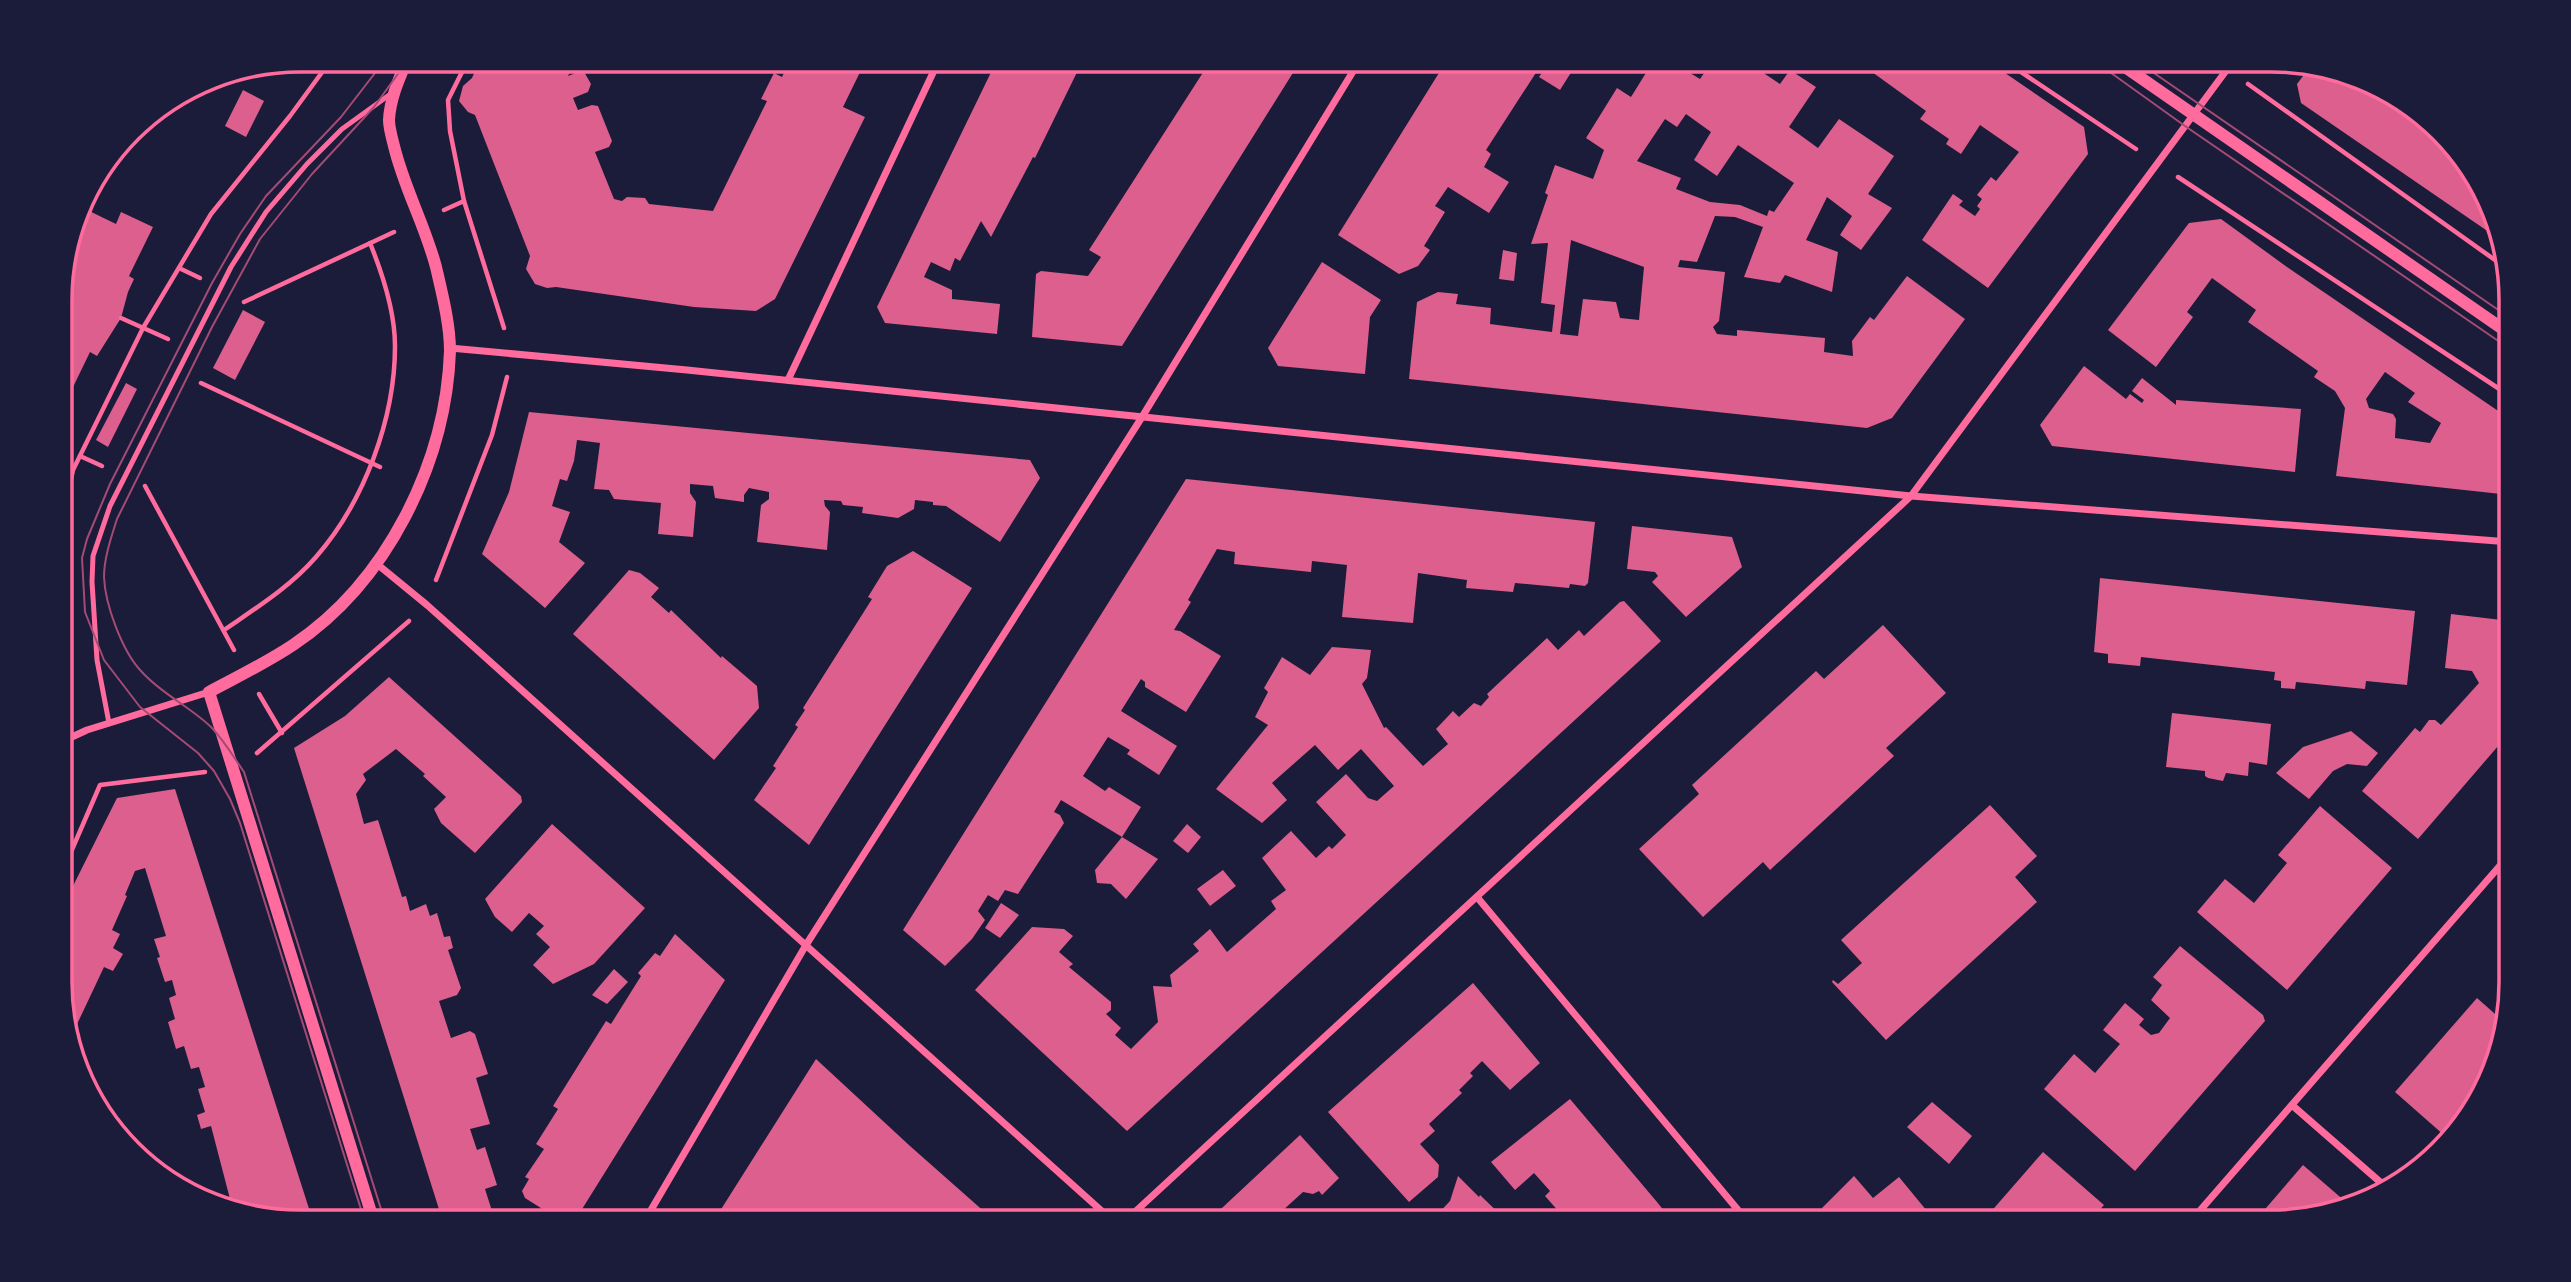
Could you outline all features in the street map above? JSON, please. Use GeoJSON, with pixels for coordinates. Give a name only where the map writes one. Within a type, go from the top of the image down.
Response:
{"type":"FeatureCollection","features":[{"type":"Feature","properties":{"kind":"street"},"geometry":{"type":"LineString","coordinates":[[72,735],[209,692],[294,645],[359,585],[377,564],[401,524],[429,460],[446,394],[450,348],[436,267],[425,230],[405,184],[389,122],[395,91],[402,72]]}},
{"type":"Feature","properties":{"kind":"street"},"geometry":{"type":"LineString","coordinates":[[788,380],[933,72]]}},
{"type":"Feature","properties":{"kind":"street"},"geometry":{"type":"LineString","coordinates":[[651,1210],[806,945],[1142,417],[1353,72]]}},
{"type":"Feature","properties":{"kind":"street"},"geometry":{"type":"LineString","coordinates":[[2132,72],[2499,326]]}},
{"type":"Feature","properties":{"kind":"street"},"geometry":{"type":"LineString","coordinates":[[1137,1210],[1911,496],[2225,72]]}},
{"type":"Feature","properties":{"kind":"street"},"geometry":{"type":"LineString","coordinates":[[450,348],[788,380],[1911,496],[2499,541]]}},
{"type":"Feature","properties":{"kind":"street"},"geometry":{"type":"LineString","coordinates":[[377,564],[437,614],[1101,1210]]}},
{"type":"Feature","properties":{"kind":"street"},"geometry":{"type":"LineString","coordinates":[[209,692],[370,1210]]}},
{"type":"Feature","properties":{"kind":"street"},"geometry":{"type":"LineString","coordinates":[[2201,1210],[2499,867]]}},
{"type":"Feature","properties":{"kind":"street"},"geometry":{"type":"LineString","coordinates":[[1477,897],[1738,1210]]}},
{"type":"Feature","properties":{"kind":"street"},"geometry":{"type":"LineString","coordinates":[[2293,1106],[2380,1182]]}},
{"type":"Feature","properties":{"kind":"lane"},"geometry":{"type":"LineString","coordinates":[[109,723],[97,660],[92,582],[93,556],[110,506],[231,267],[266,212],[307,164],[342,129],[395,91]]}},
{"type":"Feature","properties":{"kind":"path"},"geometry":{"type":"LineString","coordinates":[[72,475],[143,328],[211,214],[322,72]]}},
{"type":"Feature","properties":{"kind":"path"},"geometry":{"type":"LineString","coordinates":[[462,72],[448,100],[450,131],[464,201]]}},
{"type":"Feature","properties":{"kind":"path"},"geometry":{"type":"LineString","coordinates":[[2021,72],[2499,389]]}},
{"type":"Feature","properties":{"kind":"path"},"geometry":{"type":"LineString","coordinates":[[2231,72],[2496,260]]}},
{"type":"Feature","properties":{"kind":"path"},"geometry":{"type":"LineString","coordinates":[[245,299],[378,239]]}},
{"type":"Feature","properties":{"kind":"path"},"geometry":{"type":"LineString","coordinates":[[223,630],[274,596],[316,557],[343,518],[372,465],[385,423],[395,344],[383,277],[370,243]]}},
{"type":"Feature","properties":{"kind":"path"},"geometry":{"type":"LineString","coordinates":[[206,373],[200,384],[380,467]]}},
{"type":"Feature","properties":{"kind":"path"},"geometry":{"type":"LineString","coordinates":[[147,487],[246,673],[282,733]]}},
{"type":"Feature","properties":{"kind":"building"},"geometry":{"type":"Polygon","coordinates":[[[475,72],[570,72],[568,76],[584,72],[591,84],[588,92],[573,98],[578,110],[592,105],[598,106],[612,141],[609,147],[595,152],[614,199],[622,201],[627,197],[645,198],[649,204],[713,211],[767,101],[761,99],[774,73],[782,77],[784,72],[860,72],[843,107],[865,117],[775,299],[756,311],[694,307],[556,287],[547,288],[535,284],[526,269],[530,256],[475,115],[468,112],[459,101],[463,86],[475,72]]]}},
{"type":"Feature","properties":{"kind":"building"},"geometry":{"type":"Polygon","coordinates":[[[991,72],[1077,72],[1035,158],[1033,157],[991,237],[981,221],[960,261],[955,258],[950,271],[931,262],[924,277],[952,290],[952,299],[1000,304],[997,334],[885,323],[877,307],[991,72]]]}},
{"type":"Feature","properties":{"kind":"building"},"geometry":{"type":"Polygon","coordinates":[[[1203,72],[1293,72],[1122,346],[1032,337],[1036,274],[1041,271],[1088,276],[1101,257],[1089,250],[1203,72]]]}},
{"type":"Feature","properties":{"kind":"building"},"geometry":{"type":"Polygon","coordinates":[[[1440,72],[1536,72],[1486,150],[1491,154],[1484,167],[1509,182],[1489,213],[1448,187],[1435,206],[1445,212],[1424,246],[1430,250],[1418,266],[1399,274],[1338,235],[1440,72]]]}},
{"type":"Feature","properties":{"kind":"building"},"geometry":{"type":"Polygon","coordinates":[[[1542,72],[1571,72],[1560,90],[1539,77],[1542,72]]]}},
{"type":"Feature","properties":{"kind":"building"},"geometry":{"type":"Polygon","coordinates":[[[1647,72],[1689,72],[1700,79],[1705,72],[1762,72],[1780,84],[1789,72],[1793,72],[1816,87],[1789,127],[1818,148],[1839,119],[1894,156],[1868,194],[1892,208],[1861,250],[1840,235],[1852,216],[1827,197],[1806,240],[1838,252],[1832,292],[1785,275],[1780,283],[1744,277],[1763,227],[1735,217],[1715,216],[1697,262],[1680,260],[1678,267],[1725,272],[1719,321],[1713,327],[1717,334],[1737,336],[1737,330],[1825,338],[1824,352],[1853,356],[1852,341],[1870,317],[1874,320],[1907,276],[1965,319],[1892,418],[1867,428],[1409,379],[1417,302],[1438,292],[1458,294],[1456,304],[1491,308],[1490,324],[1552,332],[1555,305],[1541,303],[1548,243],[1531,244],[1555,165],[1593,179],[1604,150],[1586,138],[1617,88],[1631,97],[1647,72]],[[1686,114],[1677,127],[1665,119],[1637,161],[1681,178],[1676,189],[1710,202],[1740,205],[1767,216],[1769,210],[1774,212],[1794,183],[1738,145],[1717,176],[1694,160],[1711,132],[1686,114]],[[1571,240],[1560,334],[1578,336],[1583,299],[1616,302],[1620,318],[1639,320],[1644,267],[1571,240]]]}},
{"type":"Feature","properties":{"kind":"building"},"geometry":{"type":"Polygon","coordinates":[[[1872,72],[2004,72],[2084,127],[2088,154],[1988,288],[1922,240],[1953,194],[1963,201],[1959,205],[1975,216],[1982,199],[1977,195],[1991,177],[1996,181],[2019,152],[1980,125],[1961,154],[1946,144],[1949,139],[1920,119],[1926,111],[1872,72]]]}},
{"type":"Feature","properties":{"kind":"building"},"geometry":{"type":"Polygon","coordinates":[[[2304,75],[2359,89],[2398,110],[2422,128],[2443,149],[2461,173],[2476,199],[2489,232],[2301,103],[2297,84],[2304,75]]]}},
{"type":"Feature","properties":{"kind":"building"},"geometry":{"type":"Polygon","coordinates":[[[243,90],[264,101],[246,137],[225,126],[243,90]]]}},
{"type":"Feature","properties":{"kind":"building"},"geometry":{"type":"Polygon","coordinates":[[[89,211],[116,224],[121,212],[153,227],[129,276],[134,279],[121,318],[97,356],[90,352],[72,389],[72,285],[80,241],[89,211]]]}},
{"type":"Feature","properties":{"kind":"building"},"geometry":{"type":"Polygon","coordinates":[[[2221,219],[2499,412],[2499,494],[2336,476],[2345,408],[2335,391],[2314,377],[2318,371],[2248,322],[2256,310],[2212,278],[2187,312],[2193,317],[2156,367],[2108,330],[2189,223],[2221,219]],[[2385,372],[2366,399],[2369,408],[2393,414],[2396,419],[2395,438],[2430,443],[2441,423],[2408,402],[2415,393],[2385,372]]]}},
{"type":"Feature","properties":{"kind":"building"},"geometry":{"type":"Polygon","coordinates":[[[1503,250],[1517,253],[1514,281],[1499,279],[1503,250]]]}},
{"type":"Feature","properties":{"kind":"building"},"geometry":{"type":"Polygon","coordinates":[[[1322,262],[1381,300],[1370,317],[1365,374],[1278,366],[1268,348],[1322,262]]]}},
{"type":"Feature","properties":{"kind":"building"},"geometry":{"type":"Polygon","coordinates":[[[243,310],[265,322],[235,380],[213,368],[243,310]]]}},
{"type":"Feature","properties":{"kind":"building"},"geometry":{"type":"Polygon","coordinates":[[[2084,366],[2126,399],[2130,394],[2142,403],[2144,400],[2132,391],[2142,378],[2176,405],[2176,400],[2301,409],[2295,472],[2052,446],[2040,425],[2084,366]]]}},
{"type":"Feature","properties":{"kind":"building"},"geometry":{"type":"Polygon","coordinates":[[[126,383],[137,389],[108,447],[96,440],[126,383]]]}},
{"type":"Feature","properties":{"kind":"building"},"geometry":{"type":"Polygon","coordinates":[[[529,412],[1030,460],[1040,478],[1000,542],[946,506],[933,505],[933,502],[915,500],[914,509],[898,518],[862,513],[863,507],[824,500],[830,512],[827,550],[757,542],[761,505],[769,499],[769,492],[749,488],[744,495],[744,502],[715,498],[713,486],[690,484],[690,493],[696,502],[693,537],[658,534],[661,503],[614,499],[609,490],[594,489],[600,443],[577,440],[567,481],[560,479],[552,506],[570,512],[559,542],[585,563],[545,608],[482,554],[509,492],[529,412]]]}},
{"type":"Feature","properties":{"kind":"building"},"geometry":{"type":"Polygon","coordinates":[[[1186,479],[1595,522],[1588,583],[1585,586],[1570,584],[1569,588],[1515,583],[1513,592],[1466,588],[1467,580],[1418,573],[1413,623],[1342,617],[1347,565],[1312,561],[1311,572],[1234,564],[1235,552],[1217,549],[1174,630],[1221,656],[1186,712],[1145,687],[1145,682],[1141,679],[1121,711],[1177,746],[1159,775],[1127,754],[1130,750],[1108,737],[1083,776],[1105,791],[1109,787],[1141,807],[1122,837],[1061,800],[1054,812],[1060,815],[1064,823],[1018,894],[1005,890],[998,901],[988,895],[978,911],[985,920],[972,939],[945,966],[903,930],[1186,479]]]}},
{"type":"Feature","properties":{"kind":"building"},"geometry":{"type":"Polygon","coordinates":[[[1632,526],[1732,537],[1742,567],[1686,617],[1652,582],[1658,576],[1655,572],[1627,569],[1632,526]]]}},
{"type":"Feature","properties":{"kind":"building"},"geometry":{"type":"Polygon","coordinates":[[[913,551],[972,588],[809,845],[754,800],[776,768],[773,766],[798,727],[795,725],[805,710],[803,708],[872,599],[868,597],[887,566],[913,551]]]}},
{"type":"Feature","properties":{"kind":"building"},"geometry":{"type":"Polygon","coordinates":[[[629,570],[640,573],[659,588],[651,597],[669,613],[671,610],[721,658],[722,656],[757,686],[759,708],[714,760],[573,634],[629,570]]]}},
{"type":"Feature","properties":{"kind":"building"},"geometry":{"type":"Polygon","coordinates":[[[2100,578],[2415,611],[2407,685],[2366,681],[2365,689],[2296,682],[2295,689],[2281,688],[2281,681],[2274,680],[2275,672],[2141,657],[2140,666],[2108,663],[2108,654],[2094,652],[2100,578]]]}},
{"type":"Feature","properties":{"kind":"building"},"geometry":{"type":"Polygon","coordinates":[[[1624,601],[1661,641],[1127,1131],[975,990],[1032,927],[1064,929],[1073,936],[1059,952],[1073,964],[1069,967],[1111,1002],[1111,1010],[1106,1014],[1121,1028],[1115,1035],[1131,1049],[1158,1022],[1153,986],[1172,987],[1170,975],[1199,951],[1193,944],[1210,929],[1227,952],[1276,909],[1271,901],[1286,890],[1262,858],[1291,831],[1316,858],[1329,846],[1332,849],[1346,835],[1316,802],[1346,774],[1368,798],[1377,801],[1394,786],[1361,749],[1338,770],[1315,745],[1272,783],[1287,800],[1262,823],[1216,789],[1268,725],[1255,717],[1268,692],[1264,688],[1282,657],[1310,675],[1332,647],[1371,650],[1367,678],[1362,684],[1384,728],[1386,727],[1423,766],[1448,744],[1436,729],[1453,711],[1459,717],[1474,703],[1481,706],[1489,697],[1487,694],[1547,638],[1558,650],[1579,630],[1584,636],[1624,601]]]}},
{"type":"Feature","properties":{"kind":"building"},"geometry":{"type":"Polygon","coordinates":[[[2451,614],[2499,620],[2499,745],[2418,839],[2362,791],[2415,728],[2420,732],[2429,720],[2435,720],[2441,725],[2479,683],[2472,671],[2445,668],[2451,614]]]}},
{"type":"Feature","properties":{"kind":"building"},"geometry":{"type":"Polygon","coordinates":[[[1883,625],[1946,693],[1886,748],[1894,756],[1770,870],[1763,862],[1703,917],[1639,849],[1699,794],[1692,785],[1816,671],[1824,679],[1883,625]]]}},
{"type":"Feature","properties":{"kind":"building"},"geometry":{"type":"Polygon","coordinates":[[[389,677],[521,796],[522,802],[475,853],[441,823],[434,809],[446,797],[396,749],[363,774],[366,780],[356,794],[364,824],[378,820],[402,897],[406,896],[410,911],[426,904],[430,916],[437,913],[444,937],[450,936],[453,948],[448,950],[461,988],[457,995],[439,1001],[451,1038],[470,1031],[475,1034],[488,1074],[476,1078],[490,1124],[470,1129],[477,1150],[485,1147],[497,1185],[485,1189],[492,1210],[439,1210],[294,748],[345,716],[389,677]]]}},
{"type":"Feature","properties":{"kind":"building"},"geometry":{"type":"Polygon","coordinates":[[[2172,713],[2271,724],[2267,765],[2249,762],[2248,776],[2226,773],[2223,781],[2208,778],[2205,771],[2166,767],[2172,713]]]}},
{"type":"Feature","properties":{"kind":"building"},"geometry":{"type":"Polygon","coordinates":[[[2351,731],[2378,753],[2367,766],[2347,764],[2333,771],[2309,799],[2276,773],[2303,747],[2351,731]]]}},
{"type":"Feature","properties":{"kind":"building"},"geometry":{"type":"Polygon","coordinates":[[[175,789],[309,1210],[270,1208],[230,1199],[211,1126],[201,1129],[197,1115],[205,1112],[198,1089],[205,1087],[199,1067],[191,1069],[184,1046],[176,1049],[168,1022],[175,1019],[169,998],[176,995],[172,980],[165,982],[157,958],[160,957],[154,939],[166,936],[145,868],[135,871],[112,930],[120,934],[113,948],[123,954],[113,971],[104,967],[77,1025],[72,983],[72,888],[117,798],[175,789]]]}},
{"type":"Feature","properties":{"kind":"building"},"geometry":{"type":"Polygon","coordinates":[[[1990,805],[2037,856],[2015,877],[2037,902],[1886,1040],[1832,982],[1833,980],[1838,984],[1862,963],[1841,940],[1990,805]]]}},
{"type":"Feature","properties":{"kind":"building"},"geometry":{"type":"Polygon","coordinates":[[[2320,806],[2392,868],[2287,990],[2197,912],[2225,879],[2254,903],[2287,863],[2278,855],[2320,806]]]}},
{"type":"Feature","properties":{"kind":"building"},"geometry":{"type":"Polygon","coordinates":[[[552,824],[645,908],[594,964],[553,984],[533,965],[550,947],[536,934],[544,926],[529,913],[512,932],[495,917],[485,899],[552,824]]]}},
{"type":"Feature","properties":{"kind":"building"},"geometry":{"type":"Polygon","coordinates":[[[1187,824],[1201,837],[1188,853],[1173,841],[1187,824]]]}},
{"type":"Feature","properties":{"kind":"building"},"geometry":{"type":"Polygon","coordinates":[[[1122,837],[1158,859],[1126,899],[1111,884],[1097,883],[1095,870],[1122,837]]]}},
{"type":"Feature","properties":{"kind":"building"},"geometry":{"type":"Polygon","coordinates":[[[1223,870],[1236,886],[1210,906],[1197,889],[1223,870]]]}},
{"type":"Feature","properties":{"kind":"building"},"geometry":{"type":"Polygon","coordinates":[[[1001,903],[1019,915],[1000,938],[985,928],[1001,903]]]}},
{"type":"Feature","properties":{"kind":"building"},"geometry":{"type":"Polygon","coordinates":[[[675,934],[725,980],[581,1210],[544,1210],[525,1198],[522,1191],[529,1179],[525,1177],[544,1149],[536,1144],[558,1109],[553,1106],[606,1021],[611,1024],[641,976],[638,973],[655,953],[660,956],[675,934]]]}},
{"type":"Feature","properties":{"kind":"building"},"geometry":{"type":"Polygon","coordinates":[[[2180,946],[2263,1015],[2265,1021],[2135,1171],[2044,1089],[2074,1054],[2095,1073],[2120,1044],[2103,1030],[2125,1003],[2144,1019],[2139,1025],[2151,1035],[2159,1033],[2170,1018],[2151,1000],[2162,985],[2153,977],[2180,946]]]}},
{"type":"Feature","properties":{"kind":"building"},"geometry":{"type":"Polygon","coordinates":[[[614,969],[628,982],[607,1004],[592,995],[614,969]]]}},
{"type":"Feature","properties":{"kind":"building"},"geometry":{"type":"Polygon","coordinates":[[[1473,983],[1540,1063],[1510,1090],[1482,1061],[1470,1073],[1473,1076],[1459,1090],[1462,1093],[1429,1124],[1435,1131],[1420,1144],[1439,1165],[1438,1177],[1409,1202],[1328,1112],[1473,983]]]}},
{"type":"Feature","properties":{"kind":"building"},"geometry":{"type":"Polygon","coordinates":[[[2477,998],[2497,1015],[2487,1056],[2476,1083],[2442,1134],[2395,1092],[2477,998]]]}},
{"type":"Feature","properties":{"kind":"building"},"geometry":{"type":"Polygon","coordinates":[[[816,1059],[982,1210],[721,1210],[816,1059]]]}},
{"type":"Feature","properties":{"kind":"building"},"geometry":{"type":"Polygon","coordinates":[[[1570,1099],[1663,1210],[1557,1210],[1545,1196],[1550,1191],[1534,1173],[1515,1190],[1491,1162],[1570,1099]]]}},
{"type":"Feature","properties":{"kind":"building"},"geometry":{"type":"Polygon","coordinates":[[[1932,1102],[1972,1136],[1949,1164],[1907,1127],[1932,1102]]]}},
{"type":"Feature","properties":{"kind":"building"},"geometry":{"type":"Polygon","coordinates":[[[1300,1135],[1339,1178],[1322,1195],[1319,1191],[1313,1194],[1303,1192],[1283,1210],[1220,1210],[1300,1135]]]}},
{"type":"Feature","properties":{"kind":"building"},"geometry":{"type":"Polygon","coordinates":[[[2043,1152],[2104,1205],[2100,1210],[1992,1210],[2043,1152]]]}},
{"type":"Feature","properties":{"kind":"building"},"geometry":{"type":"Polygon","coordinates":[[[2303,1165],[2342,1199],[2316,1206],[2264,1210],[2303,1165]]]}},
{"type":"Feature","properties":{"kind":"building"},"geometry":{"type":"Polygon","coordinates":[[[1458,1176],[1496,1210],[1442,1210],[1450,1201],[1458,1176]]]}},
{"type":"Feature","properties":{"kind":"building"},"geometry":{"type":"Polygon","coordinates":[[[1854,1176],[1873,1198],[1899,1177],[1926,1210],[1824,1210],[1822,1208],[1854,1176]]]}},
{"type":"Feature","properties":{"kind":"tram line"},"geometry":{"type":"LineString","coordinates":[[361,1210],[240,823],[230,799],[214,771],[198,753],[140,707],[104,660],[85,612],[82,558],[110,484],[212,283],[240,234],[266,196],[341,117],[376,72]]}},
{"type":"Feature","properties":{"kind":"tram line"},"geometry":{"type":"LineString","coordinates":[[381,1210],[244,772],[212,728],[158,687],[134,662],[116,627],[104,577],[117,519],[212,327],[260,239],[312,174],[374,107],[399,72]]}},
{"type":"Feature","properties":{"kind":"tram line"},"geometry":{"type":"LineString","coordinates":[[2110,72],[2499,341]]}},
{"type":"Feature","properties":{"kind":"tram line"},"geometry":{"type":"LineString","coordinates":[[2152,72],[2499,310]]}}]}
